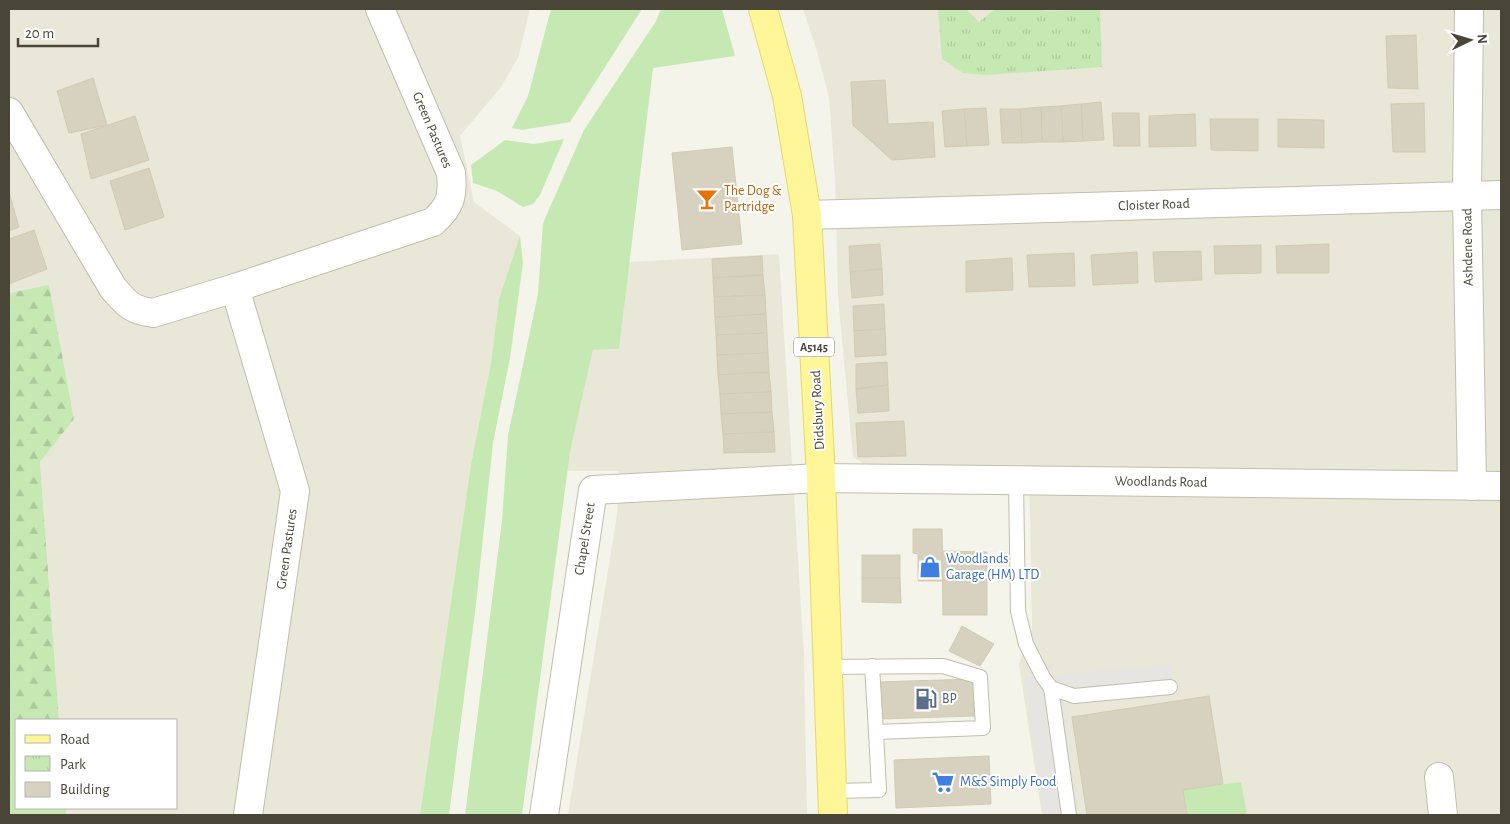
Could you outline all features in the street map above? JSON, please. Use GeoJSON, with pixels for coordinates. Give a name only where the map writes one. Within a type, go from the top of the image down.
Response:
{"type":"FeatureCollection","features":[{"type":"Feature","properties":{"kind":"main road","name":"Didsbury Road"},"geometry":{"type":"LineString","coordinates":[[763,9],[787,96],[807,215],[821,478],[833,803]]}},
{"type":"Feature","properties":{"kind":"street","name":"Green Pastures"},"geometry":{"type":"LineString","coordinates":[[9,112],[113,288],[129,306],[140,311],[153,312],[236,288],[433,222],[443,214],[450,201],[451,173],[380,9]]}},
{"type":"Feature","properties":{"kind":"street","name":"Ashdene Road"},"geometry":{"type":"LineString","coordinates":[[1469,9],[1467,196],[1472,486]]}},
{"type":"Feature","properties":{"kind":"street","name":"Cloister Road"},"geometry":{"type":"LineString","coordinates":[[807,215],[1501,195]]}},
{"type":"Feature","properties":{"kind":"street","name":"Green Pastures"},"geometry":{"type":"LineString","coordinates":[[236,288],[295,491],[248,815]]}},
{"type":"Feature","properties":{"kind":"street","name":"Woodlands Road"},"geometry":{"type":"LineString","coordinates":[[821,478],[1501,486]]}},
{"type":"Feature","properties":{"kind":"street","name":"Chapel Street"},"geometry":{"type":"LineString","coordinates":[[544,815],[592,490],[821,478]]}},
{"type":"Feature","properties":{"kind":"street"},"geometry":{"type":"LineString","coordinates":[[1439,777],[1443,815]]}},
{"type":"Feature","properties":{"kind":"lane"},"geometry":{"type":"LineString","coordinates":[[1016,480],[1018,611],[1026,644],[1042,677],[1051,688],[1070,815]]}},
{"type":"Feature","properties":{"kind":"lane"},"geometry":{"type":"LineString","coordinates":[[833,803],[879,790],[872,666]]}},
{"type":"Feature","properties":{"kind":"lane"},"geometry":{"type":"LineString","coordinates":[[828,667],[943,666],[980,677],[982,728],[876,732]]}},
{"type":"Feature","properties":{"kind":"lane"},"geometry":{"type":"LineString","coordinates":[[1051,688],[1074,696],[1170,686]]}},
{"type":"Feature","properties":{"kind":"shaded area"},"geometry":{"type":"Polygon","coordinates":[[[9,9],[530,9],[518,58],[501,87],[460,136],[474,202],[520,236],[499,299],[491,363],[471,464],[420,815],[66,815],[66,809],[178,809],[178,719],[59,719],[40,462],[74,419],[49,286],[9,293],[9,9]]]}},
{"type":"Feature","properties":{"kind":"shaded area"},"geometry":{"type":"Polygon","coordinates":[[[803,9],[1501,9],[1501,815],[1042,815],[1019,664],[1032,629],[1029,466],[867,466],[853,457],[838,296],[835,181],[829,97],[803,9]]]}},
{"type":"Feature","properties":{"kind":"shaded area"},"geometry":{"type":"Polygon","coordinates":[[[779,254],[804,656],[807,815],[568,815],[617,515],[619,471],[567,471],[593,350],[619,349],[629,262],[779,254]]]}},
{"type":"Feature","properties":{"kind":"shaded area"},"geometry":{"type":"Polygon","coordinates":[[[1170,664],[1174,693],[1077,704],[1062,700],[1078,815],[1044,815],[1024,678],[1170,664]]]}},
{"type":"Feature","properties":{"kind":"green space"},"geometry":{"type":"Polygon","coordinates":[[[551,9],[642,9],[570,122],[522,130],[512,128],[528,96],[551,9]]]}},
{"type":"Feature","properties":{"kind":"green space"},"geometry":{"type":"Polygon","coordinates":[[[661,9],[722,9],[735,56],[653,68],[619,349],[593,350],[570,452],[522,815],[465,815],[502,521],[508,435],[538,294],[543,223],[584,130],[656,21],[661,9]]]}},
{"type":"Feature","properties":{"kind":"green space"},"geometry":{"type":"Polygon","coordinates":[[[938,9],[966,9],[979,22],[995,9],[1043,9],[1044,11],[1100,9],[1102,67],[985,75],[963,73],[942,59],[938,9]]]}},
{"type":"Feature","properties":{"kind":"green space"},"geometry":{"type":"Polygon","coordinates":[[[564,139],[540,195],[533,204],[523,207],[497,191],[473,183],[471,165],[505,140],[534,144],[564,139]]]}},
{"type":"Feature","properties":{"kind":"green space"},"geometry":{"type":"Polygon","coordinates":[[[520,236],[523,263],[510,358],[493,443],[476,604],[449,815],[420,815],[471,464],[491,363],[499,299],[520,236]]]}},
{"type":"Feature","properties":{"kind":"green space"},"geometry":{"type":"Polygon","coordinates":[[[49,285],[74,419],[40,462],[59,719],[15,719],[15,809],[66,809],[66,815],[9,815],[9,293],[49,285]]]}},
{"type":"Feature","properties":{"kind":"green space"},"geometry":{"type":"Polygon","coordinates":[[[1241,782],[1247,815],[1187,815],[1183,790],[1241,782]]]}},
{"type":"Feature","properties":{"kind":"building"},"geometry":{"type":"Polygon","coordinates":[[[1416,35],[1418,89],[1388,88],[1386,36],[1416,35]]]}},
{"type":"Feature","properties":{"kind":"building"},"geometry":{"type":"Polygon","coordinates":[[[93,78],[107,125],[69,133],[57,91],[93,78]]]}},
{"type":"Feature","properties":{"kind":"building"},"geometry":{"type":"Polygon","coordinates":[[[885,80],[888,124],[933,122],[935,157],[892,160],[853,125],[851,82],[885,80]]]}},
{"type":"Feature","properties":{"kind":"building"},"geometry":{"type":"Polygon","coordinates":[[[1101,102],[1104,140],[1083,141],[1081,104],[1101,102]]]}},
{"type":"Feature","properties":{"kind":"building"},"geometry":{"type":"Polygon","coordinates":[[[1424,103],[1425,152],[1393,152],[1391,104],[1424,103]]]}},
{"type":"Feature","properties":{"kind":"building"},"geometry":{"type":"Polygon","coordinates":[[[1081,104],[1083,141],[1063,142],[1061,106],[1081,104]]]}},
{"type":"Feature","properties":{"kind":"building"},"geometry":{"type":"Polygon","coordinates":[[[1061,106],[1063,142],[1042,142],[1041,107],[1061,106]]]}},
{"type":"Feature","properties":{"kind":"building"},"geometry":{"type":"Polygon","coordinates":[[[1041,107],[1042,142],[1022,143],[1020,109],[1041,107]]]}},
{"type":"Feature","properties":{"kind":"building"},"geometry":{"type":"Polygon","coordinates":[[[986,108],[989,145],[967,146],[964,109],[986,108]]]}},
{"type":"Feature","properties":{"kind":"building"},"geometry":{"type":"Polygon","coordinates":[[[964,109],[967,146],[945,147],[942,111],[964,109]]]}},
{"type":"Feature","properties":{"kind":"building"},"geometry":{"type":"Polygon","coordinates":[[[1000,109],[1020,109],[1022,143],[1002,143],[1000,109]]]}},
{"type":"Feature","properties":{"kind":"building"},"geometry":{"type":"Polygon","coordinates":[[[1112,113],[1139,113],[1140,146],[1114,146],[1112,113]]]}},
{"type":"Feature","properties":{"kind":"building"},"geometry":{"type":"Polygon","coordinates":[[[1195,114],[1196,146],[1149,147],[1149,116],[1195,114]]]}},
{"type":"Feature","properties":{"kind":"building"},"geometry":{"type":"Polygon","coordinates":[[[135,116],[149,160],[91,179],[81,134],[135,116]]]}},
{"type":"Feature","properties":{"kind":"building"},"geometry":{"type":"Polygon","coordinates":[[[1210,119],[1258,119],[1258,151],[1211,150],[1210,119]]]}},
{"type":"Feature","properties":{"kind":"building"},"geometry":{"type":"Polygon","coordinates":[[[1278,119],[1324,120],[1324,148],[1278,147],[1278,119]]]}},
{"type":"Feature","properties":{"kind":"building","name":"The Dog & Partridge"},"geometry":{"type":"Polygon","coordinates":[[[732,147],[742,244],[682,250],[672,153],[732,147]]]}},
{"type":"Feature","properties":{"kind":"building"},"geometry":{"type":"Polygon","coordinates":[[[149,168],[164,217],[125,230],[110,181],[149,168]]]}},
{"type":"Feature","properties":{"kind":"building"},"geometry":{"type":"Polygon","coordinates":[[[9,192],[19,227],[9,231],[9,192]]]}},
{"type":"Feature","properties":{"kind":"building"},"geometry":{"type":"Polygon","coordinates":[[[34,230],[47,269],[9,284],[9,239],[34,230]]]}},
{"type":"Feature","properties":{"kind":"building"},"geometry":{"type":"Polygon","coordinates":[[[880,244],[882,269],[850,272],[849,246],[880,244]]]}},
{"type":"Feature","properties":{"kind":"building"},"geometry":{"type":"Polygon","coordinates":[[[1329,244],[1329,273],[1277,273],[1276,246],[1329,244]]]}},
{"type":"Feature","properties":{"kind":"building"},"geometry":{"type":"Polygon","coordinates":[[[1261,245],[1261,273],[1215,274],[1214,246],[1261,245]]]}},
{"type":"Feature","properties":{"kind":"building"},"geometry":{"type":"Polygon","coordinates":[[[1201,251],[1202,280],[1155,282],[1153,252],[1201,251]]]}},
{"type":"Feature","properties":{"kind":"building"},"geometry":{"type":"Polygon","coordinates":[[[1137,252],[1138,283],[1093,285],[1091,255],[1137,252]]]}},
{"type":"Feature","properties":{"kind":"building"},"geometry":{"type":"Polygon","coordinates":[[[1074,253],[1075,286],[1029,287],[1027,255],[1074,253]]]}},
{"type":"Feature","properties":{"kind":"building"},"geometry":{"type":"Polygon","coordinates":[[[762,256],[763,275],[713,278],[712,259],[762,256]]]}},
{"type":"Feature","properties":{"kind":"building"},"geometry":{"type":"Polygon","coordinates":[[[1012,258],[1013,290],[966,292],[966,261],[1012,258]]]}},
{"type":"Feature","properties":{"kind":"building"},"geometry":{"type":"Polygon","coordinates":[[[882,269],[883,295],[852,298],[850,272],[882,269]]]}},
{"type":"Feature","properties":{"kind":"building"},"geometry":{"type":"Polygon","coordinates":[[[763,275],[765,295],[714,297],[713,278],[763,275]]]}},
{"type":"Feature","properties":{"kind":"building"},"geometry":{"type":"Polygon","coordinates":[[[765,295],[766,314],[715,317],[714,297],[765,295]]]}},
{"type":"Feature","properties":{"kind":"building"},"geometry":{"type":"Polygon","coordinates":[[[884,304],[885,329],[854,331],[853,306],[884,304]]]}},
{"type":"Feature","properties":{"kind":"building"},"geometry":{"type":"Polygon","coordinates":[[[766,314],[767,333],[716,335],[715,317],[766,314]]]}},
{"type":"Feature","properties":{"kind":"building"},"geometry":{"type":"Polygon","coordinates":[[[885,329],[886,355],[855,357],[854,331],[885,329]]]}},
{"type":"Feature","properties":{"kind":"building"},"geometry":{"type":"Polygon","coordinates":[[[767,333],[768,353],[717,355],[716,335],[767,333]]]}},
{"type":"Feature","properties":{"kind":"building"},"geometry":{"type":"Polygon","coordinates":[[[768,353],[769,372],[718,375],[717,355],[768,353]]]}},
{"type":"Feature","properties":{"kind":"building"},"geometry":{"type":"Polygon","coordinates":[[[887,362],[888,385],[856,389],[856,364],[887,362]]]}},
{"type":"Feature","properties":{"kind":"building"},"geometry":{"type":"Polygon","coordinates":[[[769,372],[771,392],[720,394],[718,375],[769,372]]]}},
{"type":"Feature","properties":{"kind":"building"},"geometry":{"type":"Polygon","coordinates":[[[888,385],[889,411],[858,413],[856,389],[888,385]]]}},
{"type":"Feature","properties":{"kind":"building"},"geometry":{"type":"Polygon","coordinates":[[[771,392],[772,412],[721,414],[720,394],[771,392]]]}},
{"type":"Feature","properties":{"kind":"building"},"geometry":{"type":"Polygon","coordinates":[[[772,412],[774,432],[723,434],[721,414],[772,412]]]}},
{"type":"Feature","properties":{"kind":"building"},"geometry":{"type":"Polygon","coordinates":[[[904,421],[906,456],[858,457],[856,423],[904,421]]]}},
{"type":"Feature","properties":{"kind":"building"},"geometry":{"type":"Polygon","coordinates":[[[774,432],[775,452],[724,453],[723,434],[774,432]]]}},
{"type":"Feature","properties":{"kind":"building","name":"Woodlands Garage (HM) LTD"},"geometry":{"type":"Polygon","coordinates":[[[913,529],[942,529],[943,581],[918,581],[918,554],[913,553],[913,529]]]}},
{"type":"Feature","properties":{"kind":"building"},"geometry":{"type":"Polygon","coordinates":[[[942,551],[987,552],[987,615],[943,615],[942,551]]]}},
{"type":"Feature","properties":{"kind":"building"},"geometry":{"type":"Polygon","coordinates":[[[862,555],[900,555],[900,578],[862,578],[862,555]]]}},
{"type":"Feature","properties":{"kind":"building"},"geometry":{"type":"Polygon","coordinates":[[[862,578],[900,578],[901,603],[862,602],[862,578]]]}},
{"type":"Feature","properties":{"kind":"building"},"geometry":{"type":"Polygon","coordinates":[[[962,626],[994,644],[980,666],[949,651],[962,626]]]}},
{"type":"Feature","properties":{"kind":"building","name":"BP"},"geometry":{"type":"Polygon","coordinates":[[[973,679],[974,716],[879,719],[878,682],[973,679]]]}},
{"type":"Feature","properties":{"kind":"building"},"geometry":{"type":"Polygon","coordinates":[[[1209,696],[1223,784],[1183,790],[1187,815],[1087,815],[1072,717],[1209,696]]]}},
{"type":"Feature","properties":{"kind":"building","name":"M&S Simply Food"},"geometry":{"type":"Polygon","coordinates":[[[989,756],[991,804],[896,808],[894,760],[989,756]]]}},
{"type":"Feature","properties":{"kind":"place","name":"The Dog & Partridge"},"geometry":{"type":"Point","coordinates":[707,199]}},
{"type":"Feature","properties":{"kind":"place","name":"Woodlands Garage (HM) LTD"},"geometry":{"type":"Point","coordinates":[930,567]}},
{"type":"Feature","properties":{"kind":"place","name":"BP"},"geometry":{"type":"Point","coordinates":[926,699]}},
{"type":"Feature","properties":{"kind":"place","name":"M&S Simply Food"},"geometry":{"type":"Point","coordinates":[943,782]}}]}
